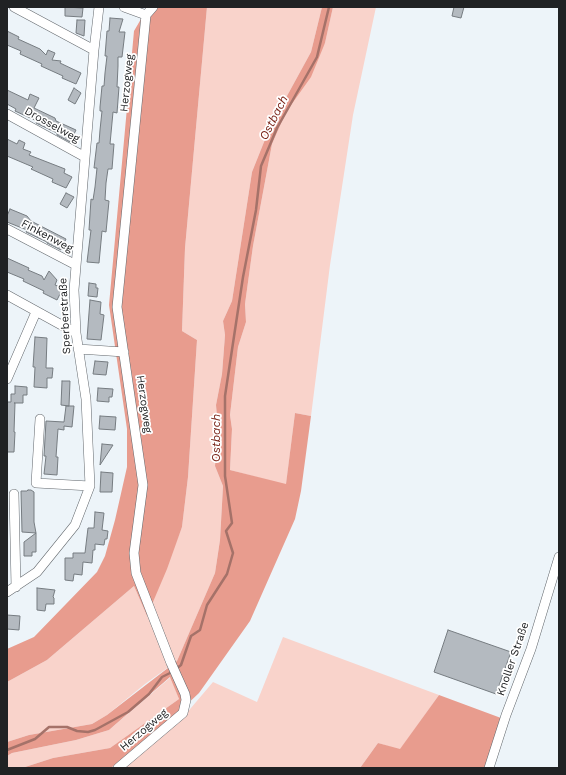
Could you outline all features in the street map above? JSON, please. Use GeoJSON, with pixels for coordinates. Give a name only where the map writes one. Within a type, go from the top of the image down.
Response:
{"type":"FeatureCollection","features":[{"type":"Feature","properties":{"kind":"street"},"geometry":{"type":"LineString","coordinates":[[14,7],[94,50]]}},
{"type":"Feature","properties":{"kind":"street","name":"Sperberstraße"},"geometry":{"type":"LineString","coordinates":[[7,592],[37,572],[75,525],[90,486],[86,399],[76,332],[74,290],[99,7]]}},
{"type":"Feature","properties":{"kind":"street"},"geometry":{"type":"LineString","coordinates":[[125,7],[146,15],[154,7]]}},
{"type":"Feature","properties":{"kind":"street","name":"Herzogweg"},"geometry":{"type":"LineString","coordinates":[[118,768],[183,713],[186,700],[185,694],[177,678],[136,573],[134,553],[144,485],[117,307],[146,15]]}},
{"type":"Feature","properties":{"kind":"street","name":"Drosselweg"},"geometry":{"type":"LineString","coordinates":[[7,114],[85,157]]}},
{"type":"Feature","properties":{"kind":"street","name":"Finkenweg"},"geometry":{"type":"LineString","coordinates":[[7,229],[76,265]]}},
{"type":"Feature","properties":{"kind":"street"},"geometry":{"type":"LineString","coordinates":[[7,295],[36,312],[76,332]]}},
{"type":"Feature","properties":{"kind":"street"},"geometry":{"type":"LineString","coordinates":[[8,377],[36,312]]}},
{"type":"Feature","properties":{"kind":"street"},"geometry":{"type":"LineString","coordinates":[[78,349],[124,352]]}},
{"type":"Feature","properties":{"kind":"street"},"geometry":{"type":"LineString","coordinates":[[40,419],[36,483],[90,486]]}},
{"type":"Feature","properties":{"kind":"street"},"geometry":{"type":"LineString","coordinates":[[14,494],[16,587]]}},
{"type":"Feature","properties":{"kind":"street","name":"Knoller Straße"},"geometry":{"type":"LineString","coordinates":[[489,768],[506,715],[531,649],[559,557]]}},
{"type":"Feature","properties":{"kind":"shaded area"},"geometry":{"type":"Polygon","coordinates":[[[148,7],[207,7],[185,248],[182,331],[197,340],[188,477],[182,527],[167,569],[147,616],[134,586],[47,660],[7,682],[7,649],[34,637],[97,572],[105,556],[127,467],[127,429],[109,305],[134,31],[148,7]]]}},
{"type":"Feature","properties":{"kind":"shaded area"},"geometry":{"type":"Polygon","coordinates":[[[207,7],[322,7],[311,52],[270,127],[252,172],[232,301],[223,321],[225,335],[222,374],[216,405],[218,428],[215,466],[223,486],[220,540],[215,573],[177,661],[145,684],[107,715],[92,724],[29,735],[7,742],[7,682],[47,660],[134,586],[147,616],[182,527],[188,477],[197,340],[182,331],[185,248],[207,7]]]}},
{"type":"Feature","properties":{"kind":"shaded area"},"geometry":{"type":"Polygon","coordinates":[[[322,7],[333,7],[325,43],[311,77],[286,112],[272,144],[253,246],[245,304],[246,322],[238,347],[230,415],[232,429],[230,470],[286,484],[295,413],[311,416],[301,491],[295,519],[250,621],[199,693],[179,712],[111,768],[22,768],[53,758],[110,748],[179,699],[170,677],[109,730],[76,740],[12,753],[7,756],[7,742],[29,735],[92,724],[107,715],[177,661],[215,573],[220,540],[223,486],[215,466],[218,428],[216,405],[222,374],[225,335],[223,321],[232,301],[252,172],[270,127],[311,52],[322,7]]]}},
{"type":"Feature","properties":{"kind":"shaded area"},"geometry":{"type":"Polygon","coordinates":[[[333,7],[376,7],[353,115],[330,265],[311,416],[295,413],[286,485],[230,470],[232,429],[230,415],[238,347],[246,322],[245,304],[253,246],[272,144],[286,112],[325,43],[333,7]]]}},
{"type":"Feature","properties":{"kind":"shaded area"},"geometry":{"type":"Polygon","coordinates":[[[283,637],[439,695],[400,750],[378,743],[360,768],[124,768],[185,715],[213,682],[257,702],[283,637]]]}},
{"type":"Feature","properties":{"kind":"shaded area"},"geometry":{"type":"Polygon","coordinates":[[[171,677],[179,699],[110,748],[53,758],[22,768],[7,768],[7,756],[12,753],[76,740],[109,730],[171,677]]]}},
{"type":"Feature","properties":{"kind":"shaded area"},"geometry":{"type":"Polygon","coordinates":[[[439,695],[501,718],[485,768],[360,768],[378,743],[400,749],[439,695]]]}},
{"type":"Feature","properties":{"kind":"building"},"geometry":{"type":"Polygon","coordinates":[[[65,7],[83,8],[82,17],[65,16],[65,7]]]}},
{"type":"Feature","properties":{"kind":"building"},"geometry":{"type":"Polygon","coordinates":[[[454,7],[464,7],[461,18],[452,16],[454,7]]]}},
{"type":"Feature","properties":{"kind":"building"},"geometry":{"type":"Polygon","coordinates":[[[110,18],[123,19],[119,32],[125,32],[122,57],[118,57],[117,87],[119,87],[117,113],[113,112],[110,144],[114,144],[112,169],[108,169],[106,183],[105,200],[109,201],[106,232],[102,231],[99,263],[87,262],[91,230],[89,230],[91,199],[93,200],[97,168],[94,168],[97,143],[99,143],[102,111],[100,111],[100,107],[102,86],[104,86],[107,56],[105,56],[107,31],[109,31],[110,18]]]}},
{"type":"Feature","properties":{"kind":"building"},"geometry":{"type":"Polygon","coordinates":[[[77,20],[85,20],[84,36],[76,33],[77,20]]]}},
{"type":"Feature","properties":{"kind":"building"},"geometry":{"type":"Polygon","coordinates":[[[7,31],[19,37],[18,39],[40,49],[46,55],[48,50],[55,53],[52,60],[61,61],[60,63],[81,73],[76,84],[41,66],[42,64],[20,54],[21,51],[7,45],[7,31]]]}},
{"type":"Feature","properties":{"kind":"building"},"geometry":{"type":"Polygon","coordinates":[[[74,88],[81,93],[75,104],[68,100],[74,88]]]}},
{"type":"Feature","properties":{"kind":"building"},"geometry":{"type":"Polygon","coordinates":[[[7,90],[28,100],[30,94],[39,98],[34,108],[55,118],[56,121],[76,130],[70,142],[57,135],[57,133],[36,123],[37,121],[15,111],[16,109],[7,104],[7,90]]]}},
{"type":"Feature","properties":{"kind":"building"},"geometry":{"type":"Polygon","coordinates":[[[7,139],[17,144],[19,140],[25,143],[23,149],[31,152],[29,155],[65,169],[64,173],[72,177],[66,188],[52,182],[53,179],[31,169],[33,167],[7,156],[7,139]]]}},
{"type":"Feature","properties":{"kind":"building"},"geometry":{"type":"Polygon","coordinates":[[[66,193],[74,197],[67,208],[60,204],[66,193]]]}},
{"type":"Feature","properties":{"kind":"building"},"geometry":{"type":"Polygon","coordinates":[[[10,209],[27,216],[31,221],[66,239],[61,250],[26,232],[27,230],[7,222],[7,216],[10,209]]]}},
{"type":"Feature","properties":{"kind":"building"},"geometry":{"type":"Polygon","coordinates":[[[7,258],[29,268],[28,270],[42,276],[44,280],[49,271],[57,280],[55,285],[63,288],[57,300],[43,293],[44,291],[23,281],[24,279],[7,272],[7,258]]]}},
{"type":"Feature","properties":{"kind":"building"},"geometry":{"type":"Polygon","coordinates":[[[89,283],[96,284],[96,288],[98,288],[97,297],[88,296],[89,283]]]}},
{"type":"Feature","properties":{"kind":"building"},"geometry":{"type":"Polygon","coordinates":[[[90,300],[101,302],[100,314],[104,315],[101,340],[87,339],[90,300]]]}},
{"type":"Feature","properties":{"kind":"building"},"geometry":{"type":"Polygon","coordinates":[[[35,337],[47,338],[46,368],[53,368],[52,378],[47,378],[47,388],[34,387],[35,367],[33,367],[35,337]]]}},
{"type":"Feature","properties":{"kind":"building"},"geometry":{"type":"Polygon","coordinates":[[[95,361],[108,362],[106,375],[93,374],[95,361]]]}},
{"type":"Feature","properties":{"kind":"building"},"geometry":{"type":"Polygon","coordinates":[[[62,381],[70,381],[69,406],[61,405],[62,381]]]}},
{"type":"Feature","properties":{"kind":"building"},"geometry":{"type":"Polygon","coordinates":[[[15,386],[27,387],[27,395],[23,395],[23,403],[15,403],[14,452],[7,452],[7,402],[11,402],[11,394],[15,394],[15,386]]]}},
{"type":"Feature","properties":{"kind":"building"},"geometry":{"type":"Polygon","coordinates":[[[98,388],[113,389],[112,397],[109,397],[109,402],[97,401],[98,388]]]}},
{"type":"Feature","properties":{"kind":"building"},"geometry":{"type":"Polygon","coordinates":[[[66,406],[74,406],[72,427],[64,426],[64,430],[58,429],[56,457],[58,457],[57,475],[44,474],[46,456],[44,456],[46,421],[64,422],[66,406]]]}},
{"type":"Feature","properties":{"kind":"building"},"geometry":{"type":"Polygon","coordinates":[[[100,416],[116,417],[115,430],[99,429],[100,416]]]}},
{"type":"Feature","properties":{"kind":"building"},"geometry":{"type":"Polygon","coordinates":[[[102,444],[113,445],[100,465],[102,444]]]}},
{"type":"Feature","properties":{"kind":"building"},"geometry":{"type":"Polygon","coordinates":[[[101,472],[113,473],[112,492],[100,492],[101,472]]]}},
{"type":"Feature","properties":{"kind":"building"},"geometry":{"type":"Polygon","coordinates":[[[28,490],[34,492],[34,522],[36,533],[22,532],[21,491],[28,490]]]}},
{"type":"Feature","properties":{"kind":"building"},"geometry":{"type":"Polygon","coordinates":[[[95,512],[104,513],[102,530],[108,531],[107,539],[105,539],[104,545],[95,544],[92,563],[83,562],[82,575],[74,574],[73,581],[65,580],[65,558],[73,558],[73,553],[85,553],[88,528],[94,528],[95,512]]]}},
{"type":"Feature","properties":{"kind":"building"},"geometry":{"type":"Polygon","coordinates":[[[36,533],[36,552],[32,552],[32,556],[24,556],[24,542],[36,533]]]}},
{"type":"Feature","properties":{"kind":"building"},"geometry":{"type":"Polygon","coordinates":[[[37,588],[55,590],[53,597],[54,604],[46,604],[45,611],[37,610],[37,588]]]}},
{"type":"Feature","properties":{"kind":"building"},"geometry":{"type":"Polygon","coordinates":[[[7,615],[20,616],[19,630],[7,629],[7,615]]]}},
{"type":"Feature","properties":{"kind":"building"},"geometry":{"type":"Polygon","coordinates":[[[448,630],[511,652],[496,694],[434,672],[448,630]]]}},
{"type":"Feature","properties":{"kind":"waterway","name":"Ostbach"},"geometry":{"type":"LineString","coordinates":[[176,669],[181,665],[191,636],[200,630],[207,605],[227,574],[233,553],[226,531],[232,523],[225,476],[225,396],[243,277],[256,210],[261,166],[277,128],[317,57],[329,7]]}},
{"type":"Feature","properties":{"kind":"waterway","name":"Ostbach"},"geometry":{"type":"LineString","coordinates":[[7,750],[35,739],[49,727],[67,727],[77,731],[88,732],[95,730],[128,712],[149,694],[162,677],[172,672]]}}]}
